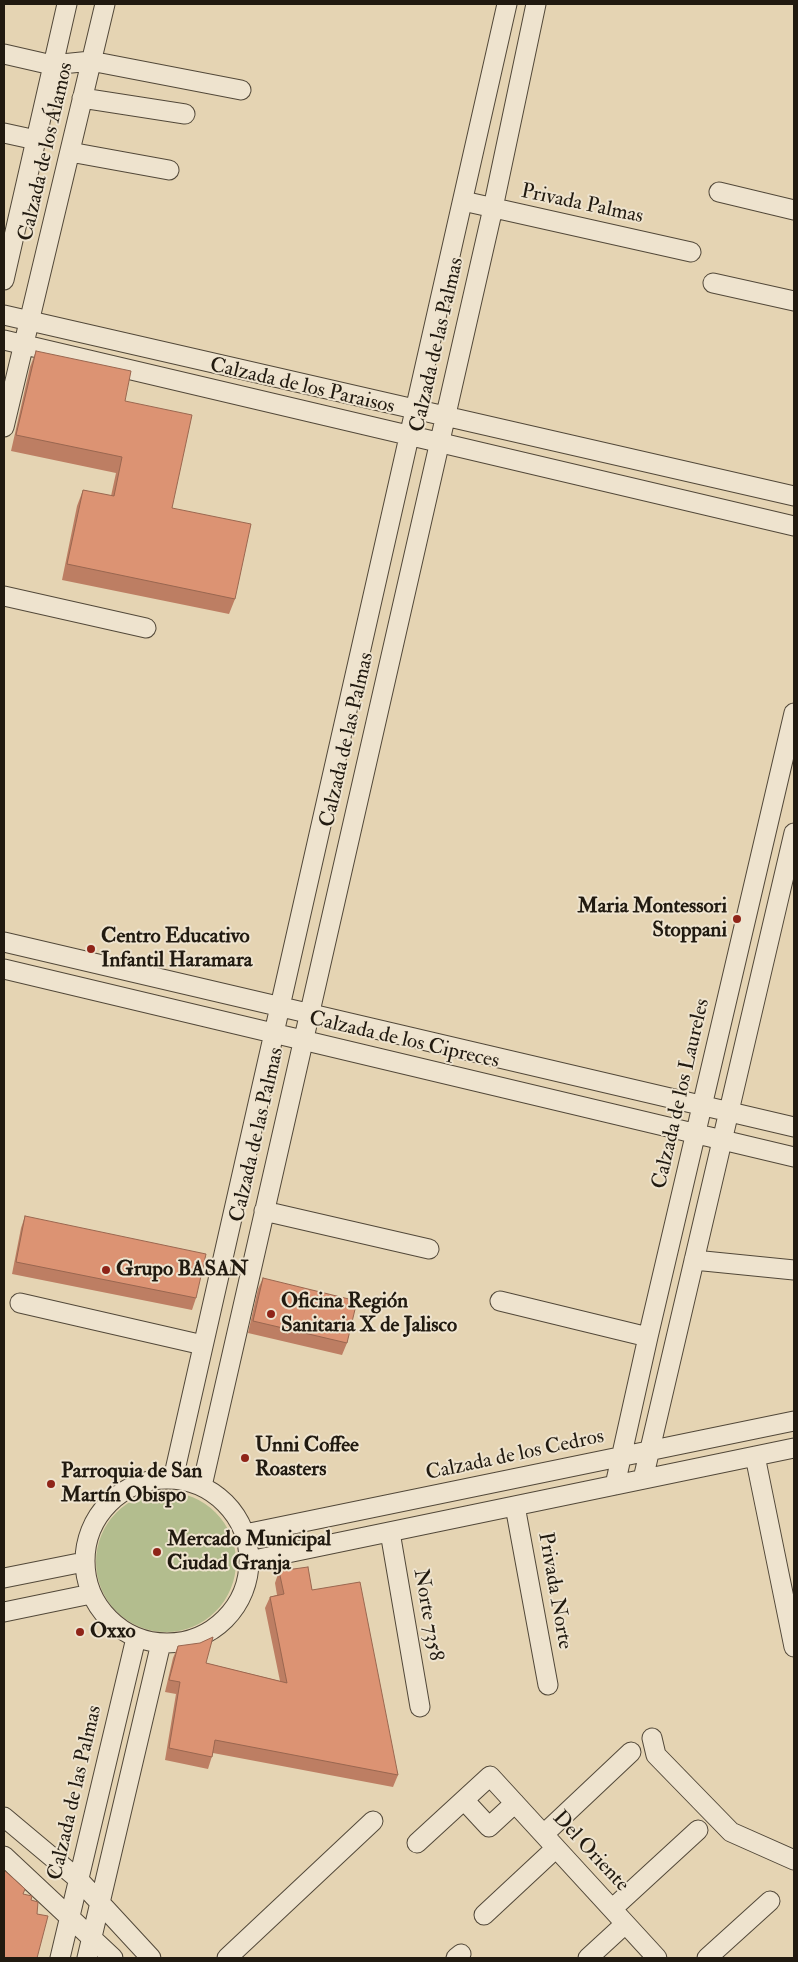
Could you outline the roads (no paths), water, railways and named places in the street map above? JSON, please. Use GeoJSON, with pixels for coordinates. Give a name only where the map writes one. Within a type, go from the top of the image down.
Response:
{"type":"FeatureCollection","features":[{"type":"Feature","properties":{"kind":"street","name":"Calzada de los Álamos"},"geometry":{"type":"LineString","coordinates":[[4,280],[67,4]]}},
{"type":"Feature","properties":{"kind":"street","name":"Calzada de los Álamos"},"geometry":{"type":"LineString","coordinates":[[4,427],[105,4]]}},
{"type":"Feature","properties":{"kind":"street","name":"Calzada de las Palmas"},"geometry":{"type":"LineString","coordinates":[[173,1479],[507,4]]}},
{"type":"Feature","properties":{"kind":"street","name":"Calzada de las Palmas"},"geometry":{"type":"LineString","coordinates":[[202,1486],[493,208],[534,4]]}},
{"type":"Feature","properties":{"kind":"street"},"geometry":{"type":"LineString","coordinates":[[4,54],[52,65],[91,62],[241,90]]}},
{"type":"Feature","properties":{"kind":"street"},"geometry":{"type":"LineString","coordinates":[[82,98],[186,114]]}},
{"type":"Feature","properties":{"kind":"street"},"geometry":{"type":"LineString","coordinates":[[4,133],[36,140]]}},
{"type":"Feature","properties":{"kind":"street"},"geometry":{"type":"LineString","coordinates":[[70,152],[169,170]]}},
{"type":"Feature","properties":{"kind":"street"},"geometry":{"type":"LineString","coordinates":[[719,192],[794,210]]}},
{"type":"Feature","properties":{"kind":"street","name":"Privada Palmas"},"geometry":{"type":"LineString","coordinates":[[463,201],[691,252]]}},
{"type":"Feature","properties":{"kind":"street"},"geometry":{"type":"LineString","coordinates":[[713,283],[794,301]]}},
{"type":"Feature","properties":{"kind":"street","name":"Calzada de los Paraisos"},"geometry":{"type":"LineString","coordinates":[[4,315],[794,496]]}},
{"type":"Feature","properties":{"kind":"street","name":"Calzada de los Paraisos"},"geometry":{"type":"LineString","coordinates":[[4,340],[794,526]]}},
{"type":"Feature","properties":{"kind":"street"},"geometry":{"type":"LineString","coordinates":[[4,596],[146,628]]}},
{"type":"Feature","properties":{"kind":"street","name":"Calzada de los Laureles"},"geometry":{"type":"LineString","coordinates":[[616,1485],[659,1289],[792,736],[794,713]]}},
{"type":"Feature","properties":{"kind":"street"},"geometry":{"type":"LineString","coordinates":[[642,1479],[794,833]]}},
{"type":"Feature","properties":{"kind":"street","name":"Calzada de los Cipreces"},"geometry":{"type":"LineString","coordinates":[[4,942],[794,1127]]}},
{"type":"Feature","properties":{"kind":"street","name":"Calzada de los Cipreces"},"geometry":{"type":"LineString","coordinates":[[4,969],[794,1156]]}},
{"type":"Feature","properties":{"kind":"street"},"geometry":{"type":"LineString","coordinates":[[264,1211],[429,1249]]}},
{"type":"Feature","properties":{"kind":"street"},"geometry":{"type":"LineString","coordinates":[[694,1260],[794,1270]]}},
{"type":"Feature","properties":{"kind":"street"},"geometry":{"type":"LineString","coordinates":[[659,1289],[686,1295]]}},
{"type":"Feature","properties":{"kind":"street"},"geometry":{"type":"LineString","coordinates":[[500,1301],[648,1337]]}},
{"type":"Feature","properties":{"kind":"street"},"geometry":{"type":"LineString","coordinates":[[20,1302],[203,1345]]}},
{"type":"Feature","properties":{"kind":"street","name":"Calzada de los Cedros"},"geometry":{"type":"LineString","coordinates":[[245,1534],[794,1421]]}},
{"type":"Feature","properties":{"kind":"street"},"geometry":{"type":"LineString","coordinates":[[720,1436],[730,1462]]}},
{"type":"Feature","properties":{"kind":"street"},"geometry":{"type":"LineString","coordinates":[[249,1562],[794,1448]]}},
{"type":"Feature","properties":{"kind":"street"},"geometry":{"type":"LineString","coordinates":[[755,1456],[794,1647]]}},
{"type":"Feature","properties":{"kind":"street"},"geometry":{"type":"LineString","coordinates":[[154,1479],[173,1479],[188,1481],[202,1486],[218,1496],[232,1510],[245,1534],[249,1562],[242,1594],[233,1609],[222,1621],[209,1632],[194,1639],[161,1643],[136,1638],[122,1631],[109,1621],[91,1594],[84,1562],[86,1542],[93,1524],[104,1508],[118,1494],[135,1485],[154,1479]]}},
{"type":"Feature","properties":{"kind":"street","name":"Privada Norte"},"geometry":{"type":"LineString","coordinates":[[515,1506],[548,1684]]}},
{"type":"Feature","properties":{"kind":"street","name":"Norte 7358"},"geometry":{"type":"LineString","coordinates":[[390,1532],[420,1707]]}},
{"type":"Feature","properties":{"kind":"street"},"geometry":{"type":"LineString","coordinates":[[4,1578],[84,1562]]}},
{"type":"Feature","properties":{"kind":"street"},"geometry":{"type":"LineString","coordinates":[[4,1612],[91,1594]]}},
{"type":"Feature","properties":{"kind":"street","name":"Calzada de las Palmas"},"geometry":{"type":"LineString","coordinates":[[60,1958],[136,1638]]}},
{"type":"Feature","properties":{"kind":"street"},"geometry":{"type":"LineString","coordinates":[[87,1958],[161,1643]]}},
{"type":"Feature","properties":{"kind":"street"},"geometry":{"type":"LineString","coordinates":[[652,1738],[656,1755],[731,1832],[794,1860]]}},
{"type":"Feature","properties":{"kind":"street"},"geometry":{"type":"LineString","coordinates":[[484,1915],[631,1752]]}},
{"type":"Feature","properties":{"kind":"street","name":"Del Oriente"},"geometry":{"type":"LineString","coordinates":[[464,1800],[490,1776],[657,1958]]}},
{"type":"Feature","properties":{"kind":"street"},"geometry":{"type":"LineString","coordinates":[[417,1843],[464,1800],[489,1827],[515,1803]]}},
{"type":"Feature","properties":{"kind":"street"},"geometry":{"type":"LineString","coordinates":[[4,1818],[78,1879],[151,1958]]}},
{"type":"Feature","properties":{"kind":"street"},"geometry":{"type":"LineString","coordinates":[[227,1958],[373,1821]]}},
{"type":"Feature","properties":{"kind":"street"},"geometry":{"type":"LineString","coordinates":[[612,1909],[698,1830]]}},
{"type":"Feature","properties":{"kind":"street"},"geometry":{"type":"LineString","coordinates":[[4,1856],[113,1958]]}},
{"type":"Feature","properties":{"kind":"street"},"geometry":{"type":"LineString","coordinates":[[707,1958],[770,1901]]}},
{"type":"Feature","properties":{"kind":"street"},"geometry":{"type":"LineString","coordinates":[[588,1958],[626,1924]]}},
{"type":"Feature","properties":{"kind":"place","name":"Maria Montessori Stoppani"},"geometry":{"type":"Point","coordinates":[737,919]}},
{"type":"Feature","properties":{"kind":"place","name":"Centro Educativo Infantil Haramara"},"geometry":{"type":"Point","coordinates":[91,949]}},
{"type":"Feature","properties":{"kind":"place","name":"Grupo BASAN"},"geometry":{"type":"Point","coordinates":[106,1270]}},
{"type":"Feature","properties":{"kind":"place","name":"Oficina Región Sanitaria X de Jalisco"},"geometry":{"type":"Point","coordinates":[271,1314]}},
{"type":"Feature","properties":{"kind":"place","name":"Unni Coffee Roasters"},"geometry":{"type":"Point","coordinates":[245,1458]}},
{"type":"Feature","properties":{"kind":"place","name":"Parroquia de San Martín Obispo"},"geometry":{"type":"Point","coordinates":[51,1484]}},
{"type":"Feature","properties":{"kind":"place","name":"Mercado Municipal Ciudad Granja"},"geometry":{"type":"Point","coordinates":[157,1552]}},
{"type":"Feature","properties":{"kind":"place","name":"Oxxo"},"geometry":{"type":"Point","coordinates":[80,1632]}}]}
